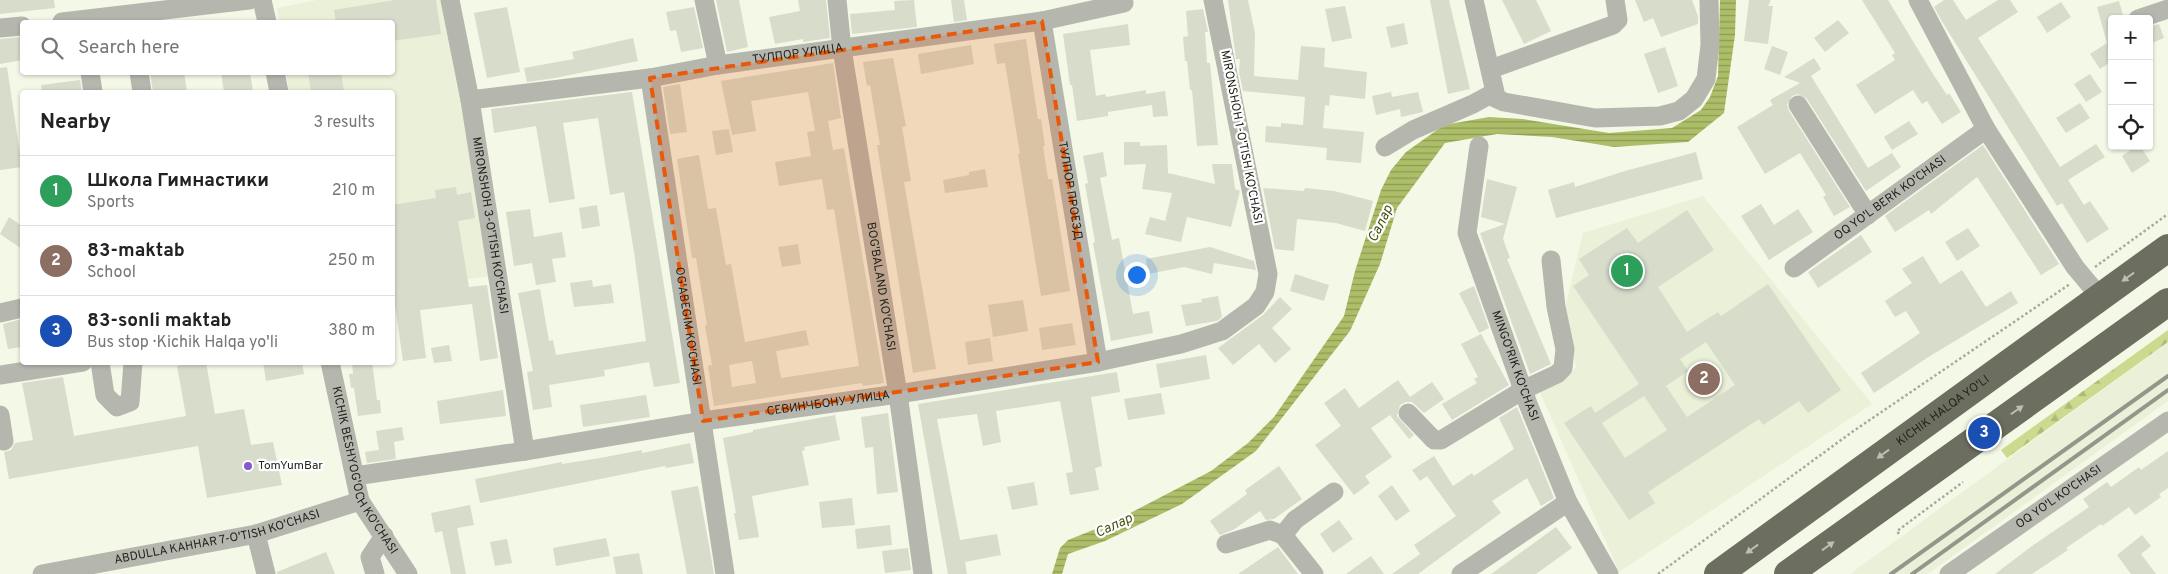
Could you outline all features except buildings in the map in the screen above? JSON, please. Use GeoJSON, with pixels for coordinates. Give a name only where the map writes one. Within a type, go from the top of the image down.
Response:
{"type":"FeatureCollection","features":[{"type":"Feature","properties":{"kind":"highway","name":"KICHIK HALQA YO'LI"},"geometry":{"type":"LineString","coordinates":[[1718,574],[2168,248]]}},
{"type":"Feature","properties":{"kind":"highway"},"geometry":{"type":"LineString","coordinates":[[1788,574],[2168,302]]}},
{"type":"Feature","properties":{"kind":"street"},"geometry":{"type":"LineString","coordinates":[[91,20],[128,12],[250,0]]}},
{"type":"Feature","properties":{"kind":"street"},"geometry":{"type":"LineString","coordinates":[[262,0],[266,20]]}},
{"type":"Feature","properties":{"kind":"street","name":"MIRONSHOH 3-O'TISH KO'CHASI"},"geometry":{"type":"LineString","coordinates":[[450,0],[470,100],[525,451]]}},
{"type":"Feature","properties":{"kind":"street"},"geometry":{"type":"LineString","coordinates":[[704,0],[718,66]]}},
{"type":"Feature","properties":{"kind":"street","name":"BOG'BALAND KO'CHASI"},"geometry":{"type":"LineString","coordinates":[[837,0],[842,49],[898,394],[923,574]]}},
{"type":"Feature","properties":{"kind":"street","name":"MIRONSHOH 1-O'TISH KO'CHASI"},"geometry":{"type":"LineString","coordinates":[[1213,0],[1268,274]]}},
{"type":"Feature","properties":{"kind":"street"},"geometry":{"type":"LineString","coordinates":[[1385,147],[1413,130],[1491,96],[1495,92],[1474,0]]}},
{"type":"Feature","properties":{"kind":"street"},"geometry":{"type":"LineString","coordinates":[[1491,69],[1613,25],[1618,20],[1615,0]]}},
{"type":"Feature","properties":{"kind":"street"},"geometry":{"type":"LineString","coordinates":[[1491,96],[1504,102],[1595,118],[1625,119],[1660,116],[1679,112],[1694,99],[1706,79],[1710,45],[1709,0]]}},
{"type":"Feature","properties":{"kind":"street"},"geometry":{"type":"LineString","coordinates":[[1918,0],[1986,129],[2082,276],[2100,297]]}},
{"type":"Feature","properties":{"kind":"street","name":"ТУЛПОР УЛИЦА"},"geometry":{"type":"LineString","coordinates":[[470,100],[650,78],[718,66],[1042,21],[1124,3]]}},
{"type":"Feature","properties":{"kind":"street"},"geometry":{"type":"LineString","coordinates":[[2150,15],[2168,9]]}},
{"type":"Feature","properties":{"kind":"street","name":"ТУЛПОР ПРОЕЗД"},"geometry":{"type":"LineString","coordinates":[[1042,21],[1098,362]]}},
{"type":"Feature","properties":{"kind":"street"},"geometry":{"type":"LineString","coordinates":[[0,28],[20,26]]}},
{"type":"Feature","properties":{"kind":"street"},"geometry":{"type":"LineString","coordinates":[[90,75],[93,90]]}},
{"type":"Feature","properties":{"kind":"street"},"geometry":{"type":"LineString","coordinates":[[139,75],[142,90]]}},
{"type":"Feature","properties":{"kind":"street"},"geometry":{"type":"LineString","coordinates":[[276,75],[279,90]]}},
{"type":"Feature","properties":{"kind":"street","name":"OG'ABEGIM KO'CHASI"},"geometry":{"type":"LineString","coordinates":[[650,78],[725,574]]}},
{"type":"Feature","properties":{"kind":"street"},"geometry":{"type":"LineString","coordinates":[[1798,104],[1868,215]]}},
{"type":"Feature","properties":{"kind":"street","name":"OQ YO'L BERK KO'CHASI"},"geometry":{"type":"LineString","coordinates":[[1794,268],[1986,129]]}},
{"type":"Feature","properties":{"kind":"street","name":"MINGO'RIK KO'CHASI"},"geometry":{"type":"LineString","coordinates":[[1479,146],[1467,233],[1523,390],[1568,502],[1609,574]]}},
{"type":"Feature","properties":{"kind":"street"},"geometry":{"type":"LineString","coordinates":[[1408,413],[1434,440],[1441,440],[1523,390],[1558,374],[1563,368],[1565,348],[1556,307],[1551,260]]}},
{"type":"Feature","properties":{"kind":"street","name":"СЕВИНЧБОНУ УЛИЦА"},"geometry":{"type":"LineString","coordinates":[[355,476],[525,451],[703,421],[898,394],[1098,362],[1181,344],[1222,331],[1256,306],[1265,292],[1268,274]]}},
{"type":"Feature","properties":{"kind":"street"},"geometry":{"type":"LineString","coordinates":[[0,313],[20,308]]}},
{"type":"Feature","properties":{"kind":"street"},"geometry":{"type":"LineString","coordinates":[[0,375],[64,365]]}},
{"type":"Feature","properties":{"kind":"street"},"geometry":{"type":"LineString","coordinates":[[100,365],[105,395],[117,407],[130,402],[133,365]]}},
{"type":"Feature","properties":{"kind":"street","name":"KICHIK BESHYOG'OCH KO'CHASI"},"geometry":{"type":"LineString","coordinates":[[331,365],[360,501],[408,574]]}},
{"type":"Feature","properties":{"kind":"street"},"geometry":{"type":"LineString","coordinates":[[0,416],[4,441]]}},
{"type":"Feature","properties":{"kind":"street","name":"OQ YO'L KO'CHASI"},"geometry":{"type":"LineString","coordinates":[[1949,574],[2168,421]]}},
{"type":"Feature","properties":{"kind":"street"},"geometry":{"type":"LineString","coordinates":[[1283,535],[1295,520],[1334,492]]}},
{"type":"Feature","properties":{"kind":"street","name":"ABDULLA KAHHAR 7-O'TISH KO'CHASI"},"geometry":{"type":"LineString","coordinates":[[42,574],[256,534],[360,501]]}},
{"type":"Feature","properties":{"kind":"street"},"geometry":{"type":"LineString","coordinates":[[1461,574],[1568,502]]}},
{"type":"Feature","properties":{"kind":"street"},"geometry":{"type":"LineString","coordinates":[[1226,544],[1270,530],[1283,535],[1314,574]]}},
{"type":"Feature","properties":{"kind":"street"},"geometry":{"type":"LineString","coordinates":[[256,534],[266,574]]}},
{"type":"Feature","properties":{"kind":"street"},"geometry":{"type":"LineString","coordinates":[[375,574],[370,557],[384,536]]}},
{"type":"Feature","properties":{"kind":"path"},"geometry":{"type":"LineString","coordinates":[[1658,574],[1852,432],[2082,276],[2168,214]]}},
{"type":"Feature","properties":{"kind":"path"},"geometry":{"type":"LineString","coordinates":[[1852,432],[1874,419]]}},
{"type":"Feature","properties":{"kind":"path"},"geometry":{"type":"LineString","coordinates":[[1899,534],[1897,531],[1963,482]]}},
{"type":"Feature","properties":{"kind":"highlighted area"},"geometry":{"type":"Polygon","coordinates":[[[1042,21],[1098,362],[703,421],[650,78],[1042,21]]]}},
{"type":"Feature","properties":{"kind":"shaded area"},"geometry":{"type":"Polygon","coordinates":[[[317,0],[446,0],[491,276],[395,290],[395,90],[289,90],[286,75],[395,75],[395,20],[279,20],[277,8],[317,0]]]}},
{"type":"Feature","properties":{"kind":"shaded area"},"geometry":{"type":"Polygon","coordinates":[[[1703,196],[1872,404],[1619,572],[1539,390],[1576,368],[1565,308],[1583,233],[1703,196]]]}},
{"type":"Feature","properties":{"kind":"shaded area"},"geometry":{"type":"Polygon","coordinates":[[[2168,342],[2168,401],[1928,574],[1850,574],[2168,342]]]}},
{"type":"Feature","properties":{"kind":"green space"},"geometry":{"type":"Polygon","coordinates":[[[2168,330],[2168,342],[2007,458],[2001,450],[2168,330]]]}},
{"type":"Feature","properties":{"kind":"water","name":"Салар"},"geometry":{"type":"Polygon","coordinates":[[[1720,0],[1736,0],[1735,35],[1724,113],[1688,142],[1614,147],[1552,137],[1497,134],[1445,143],[1397,208],[1380,264],[1350,331],[1256,451],[1182,504],[1105,541],[1068,554],[1062,574],[1052,574],[1060,548],[1068,540],[1113,522],[1211,471],[1248,443],[1274,417],[1344,316],[1355,271],[1381,190],[1391,170],[1406,152],[1444,125],[1489,117],[1523,119],[1609,133],[1672,128],[1701,110],[1710,97],[1718,76],[1720,0]]]}},
{"type":"Feature","properties":{"kind":"railway"},"geometry":{"type":"LineString","coordinates":[[1891,574],[2168,376]]}},
{"type":"Feature","properties":{"kind":"railway"},"geometry":{"type":"LineString","coordinates":[[1912,574],[2168,390]]}},
{"type":"Feature","properties":{"kind":"place","name":"Школа Гимнастики"},"geometry":{"type":"Point","coordinates":[1627,271]}},
{"type":"Feature","properties":{"kind":"place","name":"83-maktab"},"geometry":{"type":"Point","coordinates":[1704,379]}},
{"type":"Feature","properties":{"kind":"place","name":"83-sonli maktab"},"geometry":{"type":"Point","coordinates":[1984,433]}},
{"type":"Feature","properties":{"kind":"place","name":"TomYumBar"},"geometry":{"type":"Point","coordinates":[248,466]}}]}
